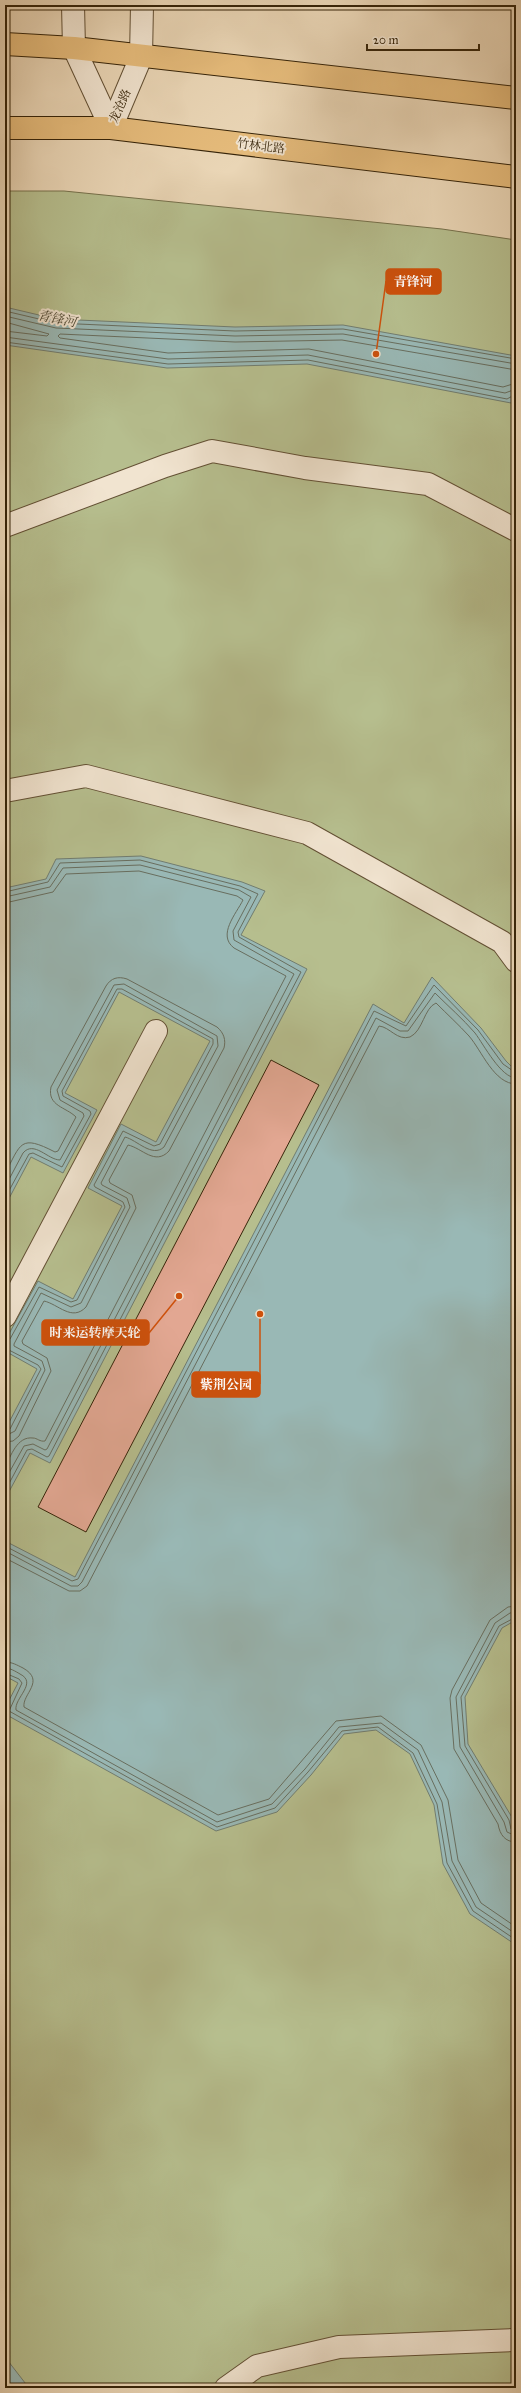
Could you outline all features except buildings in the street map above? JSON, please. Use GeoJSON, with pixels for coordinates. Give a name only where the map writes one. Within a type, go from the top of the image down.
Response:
{"type":"FeatureCollection","features":[{"type":"Feature","properties":{"kind":"main road"},"geometry":{"type":"LineString","coordinates":[[5,44],[74,48],[141,57],[516,98]]}},
{"type":"Feature","properties":{"kind":"main road"},"geometry":{"type":"LineString","coordinates":[[482,94],[516,83]]}},
{"type":"Feature","properties":{"kind":"main road","name":"竹林北路"},"geometry":{"type":"LineString","coordinates":[[5,128],[111,128],[516,177]]}},
{"type":"Feature","properties":{"kind":"street","name":"龙沧路"},"geometry":{"type":"LineString","coordinates":[[73,5],[74,48],[111,128]]}},
{"type":"Feature","properties":{"kind":"street","name":"龙沧路"},"geometry":{"type":"LineString","coordinates":[[111,128],[141,57],[142,5]]}},
{"type":"Feature","properties":{"kind":"street"},"geometry":{"type":"LineString","coordinates":[[5,526],[165,466],[212,451],[305,468],[428,484],[516,530]]}},
{"type":"Feature","properties":{"kind":"street"},"geometry":{"type":"LineString","coordinates":[[5,791],[86,776],[307,833],[502,942],[516,961]]}},
{"type":"Feature","properties":{"kind":"street"},"geometry":{"type":"LineString","coordinates":[[5,1316],[156,1031]]}},
{"type":"Feature","properties":{"kind":"street"},"geometry":{"type":"LineString","coordinates":[[226,2388],[256,2366],[339,2346],[516,2340]]}},
{"type":"Feature","properties":{"kind":"green space"},"geometry":{"type":"Polygon","coordinates":[[[5,191],[64,191],[442,229],[516,240],[516,2388],[5,2388],[5,191]]]}},
{"type":"Feature","properties":{"kind":"water"},"geometry":{"type":"Polygon","coordinates":[[[5,307],[56,319],[235,327],[343,325],[516,356],[516,395],[511,403],[307,364],[167,368],[5,345],[5,307]]]}},
{"type":"Feature","properties":{"kind":"water"},"geometry":{"type":"Polygon","coordinates":[[[141,856],[242,882],[265,891],[241,935],[307,969],[50,1463],[30,1453],[5,1499],[5,1430],[37,1369],[5,1351],[5,1341],[38,1281],[73,1299],[122,1206],[88,1188],[121,1124],[156,1142],[210,1041],[119,992],[65,1093],[97,1110],[63,1173],[31,1157],[5,1206],[5,888],[46,879],[56,859],[141,856]]]}},
{"type":"Feature","properties":{"kind":"water"},"geometry":{"type":"Polygon","coordinates":[[[432,977],[481,1028],[506,1061],[516,1071],[516,1620],[502,1628],[465,1697],[468,1744],[513,1819],[516,1839],[516,1945],[470,1914],[443,1864],[434,1805],[410,1754],[376,1730],[344,1734],[311,1775],[277,1812],[216,1831],[5,1714],[5,1708],[18,1683],[5,1676],[5,1541],[75,1577],[373,1004],[404,1023],[432,977]]]}},
{"type":"Feature","properties":{"kind":"water"},"geometry":{"type":"Polygon","coordinates":[[[5,2357],[29,2388],[5,2388],[5,2357]]]}},
{"type":"Feature","properties":{"kind":"place","name":"青锋河"},"geometry":{"type":"Point","coordinates":[376,354]}},
{"type":"Feature","properties":{"kind":"place","name":"时来运转摩天轮"},"geometry":{"type":"Point","coordinates":[179,1296]}},
{"type":"Feature","properties":{"kind":"place","name":"紫荆公园"},"geometry":{"type":"Point","coordinates":[260,1314]}}]}
